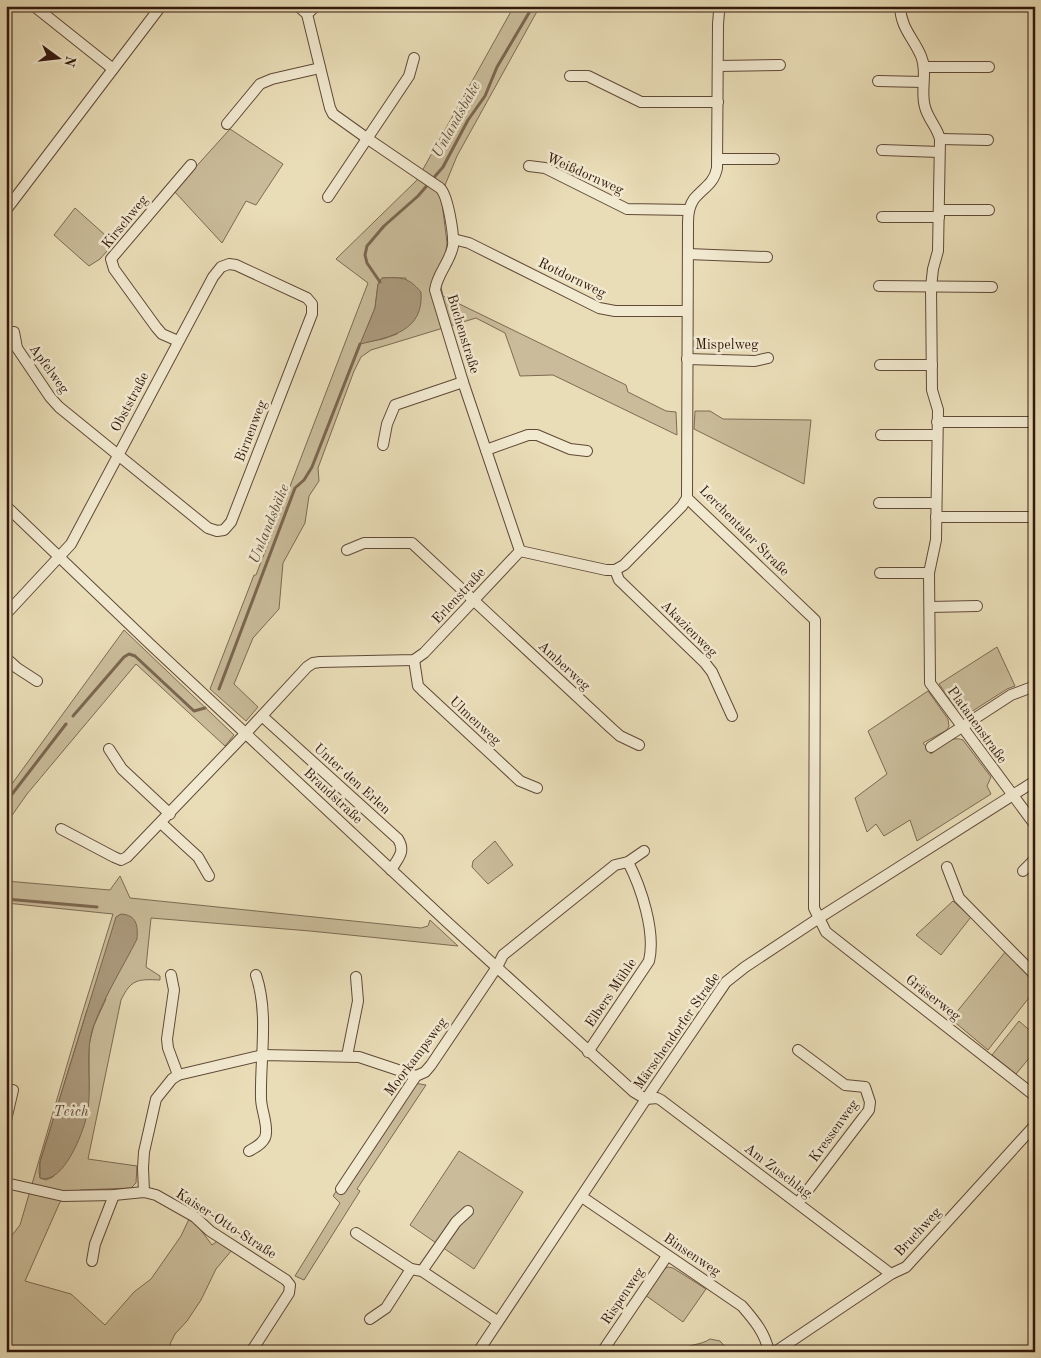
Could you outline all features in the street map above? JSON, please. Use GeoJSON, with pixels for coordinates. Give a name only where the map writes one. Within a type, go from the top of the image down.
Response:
{"type":"FeatureCollection","features":[{"type":"Feature","properties":{"kind":"street"},"geometry":{"type":"LineString","coordinates":[[34,6],[113,69]]}},
{"type":"Feature","properties":{"kind":"street"},"geometry":{"type":"LineString","coordinates":[[6,210],[161,6]]}},
{"type":"Feature","properties":{"kind":"street"},"geometry":{"type":"LineString","coordinates":[[298,6],[307,14],[316,6]]}},
{"type":"Feature","properties":{"kind":"street"},"geometry":{"type":"LineString","coordinates":[[689,210],[693,200],[716,176],[718,159],[719,12],[721,6]]}},
{"type":"Feature","properties":{"kind":"street"},"geometry":{"type":"LineString","coordinates":[[900,6],[900,18],[922,57],[925,110],[940,139],[988,140]]}},
{"type":"Feature","properties":{"kind":"street","name":"Buchenstraße"},"geometry":{"type":"LineString","coordinates":[[307,14],[333,114],[440,188],[446,196],[453,238],[451,252],[436,281],[435,290],[463,382],[520,550]]}},
{"type":"Feature","properties":{"kind":"street"},"geometry":{"type":"LineString","coordinates":[[328,198],[410,76],[414,58]]}},
{"type":"Feature","properties":{"kind":"street"},"geometry":{"type":"LineString","coordinates":[[718,66],[780,65]]}},
{"type":"Feature","properties":{"kind":"street"},"geometry":{"type":"LineString","coordinates":[[924,67],[989,67]]}},
{"type":"Feature","properties":{"kind":"street"},"geometry":{"type":"LineString","coordinates":[[227,124],[260,84],[272,79],[320,68]]}},
{"type":"Feature","properties":{"kind":"street"},"geometry":{"type":"LineString","coordinates":[[570,76],[588,76],[641,102],[718,102]]}},
{"type":"Feature","properties":{"kind":"street"},"geometry":{"type":"LineString","coordinates":[[878,81],[923,82]]}},
{"type":"Feature","properties":{"kind":"street","name":"Platanenstraße"},"geometry":{"type":"LineString","coordinates":[[940,139],[938,251],[931,287],[932,390],[938,410],[936,436],[936,540],[929,573],[930,683],[1035,825]]}},
{"type":"Feature","properties":{"kind":"street"},"geometry":{"type":"LineString","coordinates":[[882,150],[939,152]]}},
{"type":"Feature","properties":{"kind":"street"},"geometry":{"type":"LineString","coordinates":[[718,159],[774,159]]}},
{"type":"Feature","properties":{"kind":"street","name":"Kirschweg"},"geometry":{"type":"LineString","coordinates":[[178,341],[162,334],[156,327],[114,269],[112,259],[191,165]]}},
{"type":"Feature","properties":{"kind":"street","name":"Weißdornweg"},"geometry":{"type":"LineString","coordinates":[[529,166],[545,168],[627,208],[689,210]]}},
{"type":"Feature","properties":{"kind":"street","name":"Lerchentaler Straße"},"geometry":{"type":"LineString","coordinates":[[689,210],[687,498],[815,620],[814,908],[819,918]]}},
{"type":"Feature","properties":{"kind":"street"},"geometry":{"type":"LineString","coordinates":[[882,217],[989,210]]}},
{"type":"Feature","properties":{"kind":"street","name":"Rotdornweg"},"geometry":{"type":"LineString","coordinates":[[453,238],[469,243],[599,308],[615,311],[688,311]]}},
{"type":"Feature","properties":{"kind":"street"},"geometry":{"type":"LineString","coordinates":[[688,254],[767,257]]}},
{"type":"Feature","properties":{"kind":"street","name":"Obststraße"},"geometry":{"type":"LineString","coordinates":[[6,614],[71,544],[212,277],[221,267],[229,264]]}},
{"type":"Feature","properties":{"kind":"street","name":"Birnenweg"},"geometry":{"type":"LineString","coordinates":[[118,454],[208,528],[217,531],[224,530],[231,522],[312,314],[312,304],[307,298],[236,265],[229,264]]}},
{"type":"Feature","properties":{"kind":"street"},"geometry":{"type":"LineString","coordinates":[[880,286],[992,287]]}},
{"type":"Feature","properties":{"kind":"street","name":"Apfelweg"},"geometry":{"type":"LineString","coordinates":[[14,332],[17,348],[50,397],[59,407],[118,454]]}},
{"type":"Feature","properties":{"kind":"street","name":"Mispelweg"},"geometry":{"type":"LineString","coordinates":[[687,359],[755,361],[768,358]]}},
{"type":"Feature","properties":{"kind":"street"},"geometry":{"type":"LineString","coordinates":[[880,365],[932,364]]}},
{"type":"Feature","properties":{"kind":"street"},"geometry":{"type":"LineString","coordinates":[[383,445],[387,424],[395,405],[463,382]]}},
{"type":"Feature","properties":{"kind":"street"},"geometry":{"type":"LineString","coordinates":[[937,422],[1035,422]]}},
{"type":"Feature","properties":{"kind":"street"},"geometry":{"type":"LineString","coordinates":[[486,450],[528,435],[537,435],[570,449],[587,451]]}},
{"type":"Feature","properties":{"kind":"street"},"geometry":{"type":"LineString","coordinates":[[881,435],[936,436]]}},
{"type":"Feature","properties":{"kind":"street"},"geometry":{"type":"LineString","coordinates":[[520,550],[606,570],[615,570],[624,565],[682,506],[687,498]]}},
{"type":"Feature","properties":{"kind":"street"},"geometry":{"type":"LineString","coordinates":[[878,503],[936,503]]}},
{"type":"Feature","properties":{"kind":"street","name":"Brandstraße"},"geometry":{"type":"LineString","coordinates":[[6,506],[391,870],[588,1052],[634,1092],[646,1099]]}},
{"type":"Feature","properties":{"kind":"street"},"geometry":{"type":"LineString","coordinates":[[936,517],[1035,517]]}},
{"type":"Feature","properties":{"kind":"street","name":"Amberweg"},"geometry":{"type":"LineString","coordinates":[[347,550],[364,543],[412,542],[610,728],[620,736],[639,745]]}},
{"type":"Feature","properties":{"kind":"street","name":"Erlenstraße"},"geometry":{"type":"LineString","coordinates":[[414,660],[424,653],[520,550]]}},
{"type":"Feature","properties":{"kind":"street","name":"Akazienweg"},"geometry":{"type":"LineString","coordinates":[[615,570],[619,580],[706,663],[732,716]]}},
{"type":"Feature","properties":{"kind":"street"},"geometry":{"type":"LineString","coordinates":[[880,573],[929,573]]}},
{"type":"Feature","properties":{"kind":"street"},"geometry":{"type":"LineString","coordinates":[[930,606],[977,606]]}},
{"type":"Feature","properties":{"kind":"street"},"geometry":{"type":"LineString","coordinates":[[6,658],[37,681]]}},
{"type":"Feature","properties":{"kind":"street"},"geometry":{"type":"LineString","coordinates":[[61,829],[121,860],[127,857],[170,814],[307,667],[313,663],[414,660]]}},
{"type":"Feature","properties":{"kind":"street","name":"Ulmenweg"},"geometry":{"type":"LineString","coordinates":[[414,660],[418,686],[520,780],[537,788]]}},
{"type":"Feature","properties":{"kind":"street"},"geometry":{"type":"LineString","coordinates":[[931,747],[961,726],[1011,696],[1035,686]]}},
{"type":"Feature","properties":{"kind":"street","name":"Unter den Erlen"},"geometry":{"type":"LineString","coordinates":[[262,716],[398,839],[402,846],[401,854],[391,870]]}},
{"type":"Feature","properties":{"kind":"street"},"geometry":{"type":"LineString","coordinates":[[109,749],[122,769],[170,814]]}},
{"type":"Feature","properties":{"kind":"street","name":"Märschendorfer Straße"},"geometry":{"type":"LineString","coordinates":[[478,1352],[726,982],[819,918],[1035,781]]}},
{"type":"Feature","properties":{"kind":"street"},"geometry":{"type":"LineString","coordinates":[[161,823],[198,857],[209,876]]}},
{"type":"Feature","properties":{"kind":"street"},"geometry":{"type":"LineString","coordinates":[[497,967],[503,955],[600,877],[616,865],[628,862],[644,851]]}},
{"type":"Feature","properties":{"kind":"street"},"geometry":{"type":"LineString","coordinates":[[1023,871],[1035,860]]}},
{"type":"Feature","properties":{"kind":"street","name":"Elbers Mühle"},"geometry":{"type":"LineString","coordinates":[[588,1052],[649,960],[652,948],[640,888],[628,862]]}},
{"type":"Feature","properties":{"kind":"street"},"geometry":{"type":"LineString","coordinates":[[947,867],[959,898],[1035,974]]}},
{"type":"Feature","properties":{"kind":"street","name":"Gräserweg"},"geometry":{"type":"LineString","coordinates":[[819,918],[826,932],[1035,1096]]}},
{"type":"Feature","properties":{"kind":"street","name":"Moorkampsweg"},"geometry":{"type":"LineString","coordinates":[[341,1189],[416,1076],[425,1072],[431,1065],[497,967]]}},
{"type":"Feature","properties":{"kind":"street"},"geometry":{"type":"LineString","coordinates":[[172,975],[174,990],[167,1039],[168,1048],[178,1075]]}},
{"type":"Feature","properties":{"kind":"street"},"geometry":{"type":"LineString","coordinates":[[248,1152],[262,1142],[266,1134],[261,1101],[263,1055],[262,991],[256,975]]}},
{"type":"Feature","properties":{"kind":"street"},"geometry":{"type":"LineString","coordinates":[[347,1056],[358,1001],[356,977]]}},
{"type":"Feature","properties":{"kind":"street","name":"Kressenweg"},"geometry":{"type":"LineString","coordinates":[[798,1050],[845,1085],[865,1087],[870,1102],[870,1110],[798,1203]]}},
{"type":"Feature","properties":{"kind":"street"},"geometry":{"type":"LineString","coordinates":[[144,1192],[144,1152],[156,1100],[172,1079],[178,1075],[263,1055],[359,1057],[416,1076]]}},
{"type":"Feature","properties":{"kind":"street"},"geometry":{"type":"LineString","coordinates":[[6,1120],[14,1090]]}},
{"type":"Feature","properties":{"kind":"street","name":"Am Zuschlag"},"geometry":{"type":"LineString","coordinates":[[646,1099],[656,1098],[661,1100],[891,1274]]}},
{"type":"Feature","properties":{"kind":"street","name":"Bruchweg"},"geometry":{"type":"LineString","coordinates":[[775,1352],[891,1274],[906,1267],[1035,1125]]}},
{"type":"Feature","properties":{"kind":"street","name":"Kaiser-Otto-Straße"},"geometry":{"type":"LineString","coordinates":[[6,1182],[63,1196],[144,1192],[156,1195],[195,1217],[210,1231],[286,1280],[290,1285],[289,1293],[252,1352]]}},
{"type":"Feature","properties":{"kind":"street"},"geometry":{"type":"LineString","coordinates":[[92,1261],[95,1244],[114,1194]]}},
{"type":"Feature","properties":{"kind":"street","name":"Binsenweg"},"geometry":{"type":"LineString","coordinates":[[582,1197],[742,1306],[755,1320],[766,1337],[769,1352]]}},
{"type":"Feature","properties":{"kind":"street"},"geometry":{"type":"LineString","coordinates":[[370,1319],[386,1308],[456,1222],[468,1211]]}},
{"type":"Feature","properties":{"kind":"street"},"geometry":{"type":"LineString","coordinates":[[356,1233],[498,1321]]}},
{"type":"Feature","properties":{"kind":"street","name":"Rispenweg"},"geometry":{"type":"LineString","coordinates":[[602,1352],[667,1256]]}},
{"type":"Feature","properties":{"kind":"shaded area"},"geometry":{"type":"Polygon","coordinates":[[[514,6],[540,6],[457,156],[441,195],[447,243],[441,287],[443,296],[626,385],[628,392],[666,411],[676,412],[677,435],[553,375],[520,376],[505,333],[476,318],[371,350],[361,357],[354,371],[318,468],[319,481],[309,496],[305,523],[283,563],[279,609],[253,638],[234,684],[258,707],[246,721],[210,689],[254,575],[256,575],[368,283],[336,259],[417,180],[514,6]],[[382,278],[378,284],[375,308],[361,343],[397,334],[406,278],[382,278]]]}},
{"type":"Feature","properties":{"kind":"shaded area"},"geometry":{"type":"Polygon","coordinates":[[[230,129],[283,164],[256,205],[246,201],[222,243],[174,191],[230,129]]]}},
{"type":"Feature","properties":{"kind":"shaded area"},"geometry":{"type":"Polygon","coordinates":[[[75,208],[114,243],[100,259],[89,266],[54,235],[75,208]]]}},
{"type":"Feature","properties":{"kind":"shaded area"},"geometry":{"type":"Polygon","coordinates":[[[695,411],[710,411],[723,419],[811,420],[804,484],[694,429],[695,411]]]}},
{"type":"Feature","properties":{"kind":"shaded area"},"geometry":{"type":"Polygon","coordinates":[[[124,630],[234,735],[225,746],[136,664],[27,794],[6,824],[6,792],[124,630]]]}},
{"type":"Feature","properties":{"kind":"shaded area"},"geometry":{"type":"Polygon","coordinates":[[[997,647],[1015,686],[971,712],[961,711],[953,704],[939,684],[997,647]]]}},
{"type":"Feature","properties":{"kind":"shaded area"},"geometry":{"type":"Polygon","coordinates":[[[928,691],[948,719],[949,726],[947,730],[923,743],[931,754],[950,740],[963,740],[991,777],[987,786],[991,794],[917,841],[910,820],[884,836],[876,824],[867,832],[855,798],[887,774],[868,731],[928,691]]]}},
{"type":"Feature","properties":{"kind":"shaded area"},"geometry":{"type":"Polygon","coordinates":[[[495,841],[513,865],[488,884],[472,867],[473,861],[495,841]]]}},
{"type":"Feature","properties":{"kind":"shaded area"},"geometry":{"type":"Polygon","coordinates":[[[120,876],[130,898],[421,928],[428,926],[430,920],[458,946],[151,918],[146,967],[160,976],[160,980],[141,980],[132,984],[121,1000],[88,1159],[137,1166],[136,1183],[131,1188],[80,1190],[60,1202],[25,1281],[71,1294],[105,1325],[134,1292],[151,1279],[181,1236],[189,1219],[194,1221],[212,1245],[217,1241],[232,1250],[216,1269],[201,1300],[187,1321],[175,1334],[170,1344],[172,1352],[6,1352],[6,1243],[20,1225],[113,914],[6,903],[6,881],[110,890],[120,876]],[[106,999],[87,1010],[40,1162],[40,1178],[46,1180],[53,1177],[89,1091],[89,1044],[94,1025],[106,999]]]}},
{"type":"Feature","properties":{"kind":"shaded area"},"geometry":{"type":"Polygon","coordinates":[[[953,901],[971,917],[941,955],[916,935],[953,901]]]}},
{"type":"Feature","properties":{"kind":"shaded area"},"geometry":{"type":"Polygon","coordinates":[[[1006,951],[1035,979],[1035,990],[988,1050],[951,1019],[1006,951]]]}},
{"type":"Feature","properties":{"kind":"shaded area"},"geometry":{"type":"Polygon","coordinates":[[[1019,1021],[1035,1035],[1035,1051],[1016,1074],[992,1055],[1019,1021]]]}},
{"type":"Feature","properties":{"kind":"shaded area"},"geometry":{"type":"Polygon","coordinates":[[[408,1082],[426,1085],[357,1189],[360,1191],[304,1280],[295,1276],[340,1203],[333,1196],[408,1082]]]}},
{"type":"Feature","properties":{"kind":"shaded area"},"geometry":{"type":"Polygon","coordinates":[[[459,1151],[523,1192],[474,1269],[410,1225],[459,1151]]]}},
{"type":"Feature","properties":{"kind":"shaded area"},"geometry":{"type":"Polygon","coordinates":[[[668,1267],[673,1268],[706,1289],[683,1322],[645,1295],[664,1269],[668,1267]]]}},
{"type":"Feature","properties":{"kind":"shaded area"},"geometry":{"type":"Polygon","coordinates":[[[710,1339],[720,1341],[730,1352],[680,1352],[687,1347],[710,1339]]]}},
{"type":"Feature","properties":{"kind":"water"},"geometry":{"type":"Polygon","coordinates":[[[382,278],[404,279],[412,283],[421,292],[421,305],[417,316],[403,330],[394,335],[360,344],[375,308],[378,284],[382,278]]]}},
{"type":"Feature","properties":{"kind":"water","name":"Teich"},"geometry":{"type":"Polygon","coordinates":[[[121,914],[130,916],[135,922],[137,939],[103,1003],[91,1035],[89,1046],[89,1098],[83,1128],[65,1164],[57,1173],[49,1178],[40,1178],[40,1162],[116,917],[121,914]]]}},
{"type":"Feature","properties":{"kind":"waterway","name":"Unlandsbäke"},"geometry":{"type":"LineString","coordinates":[[380,282],[367,263],[365,255],[367,246],[384,226],[418,196],[443,167],[468,120],[485,96],[497,67],[533,6]]}},
{"type":"Feature","properties":{"kind":"waterway","name":"Unlandsbäke"},"geometry":{"type":"LineString","coordinates":[[219,689],[295,488],[304,480],[312,467],[360,344]]}},
{"type":"Feature","properties":{"kind":"waterway","name":"Unlandsbäke"},"geometry":{"type":"LineString","coordinates":[[73,716],[124,657],[129,654],[135,656],[194,711],[205,708]]}},
{"type":"Feature","properties":{"kind":"waterway","name":"Unlandsbäke"},"geometry":{"type":"LineString","coordinates":[[6,802],[66,724]]}},
{"type":"Feature","properties":{"kind":"waterway"},"geometry":{"type":"LineString","coordinates":[[6,899],[97,907]]}}]}
